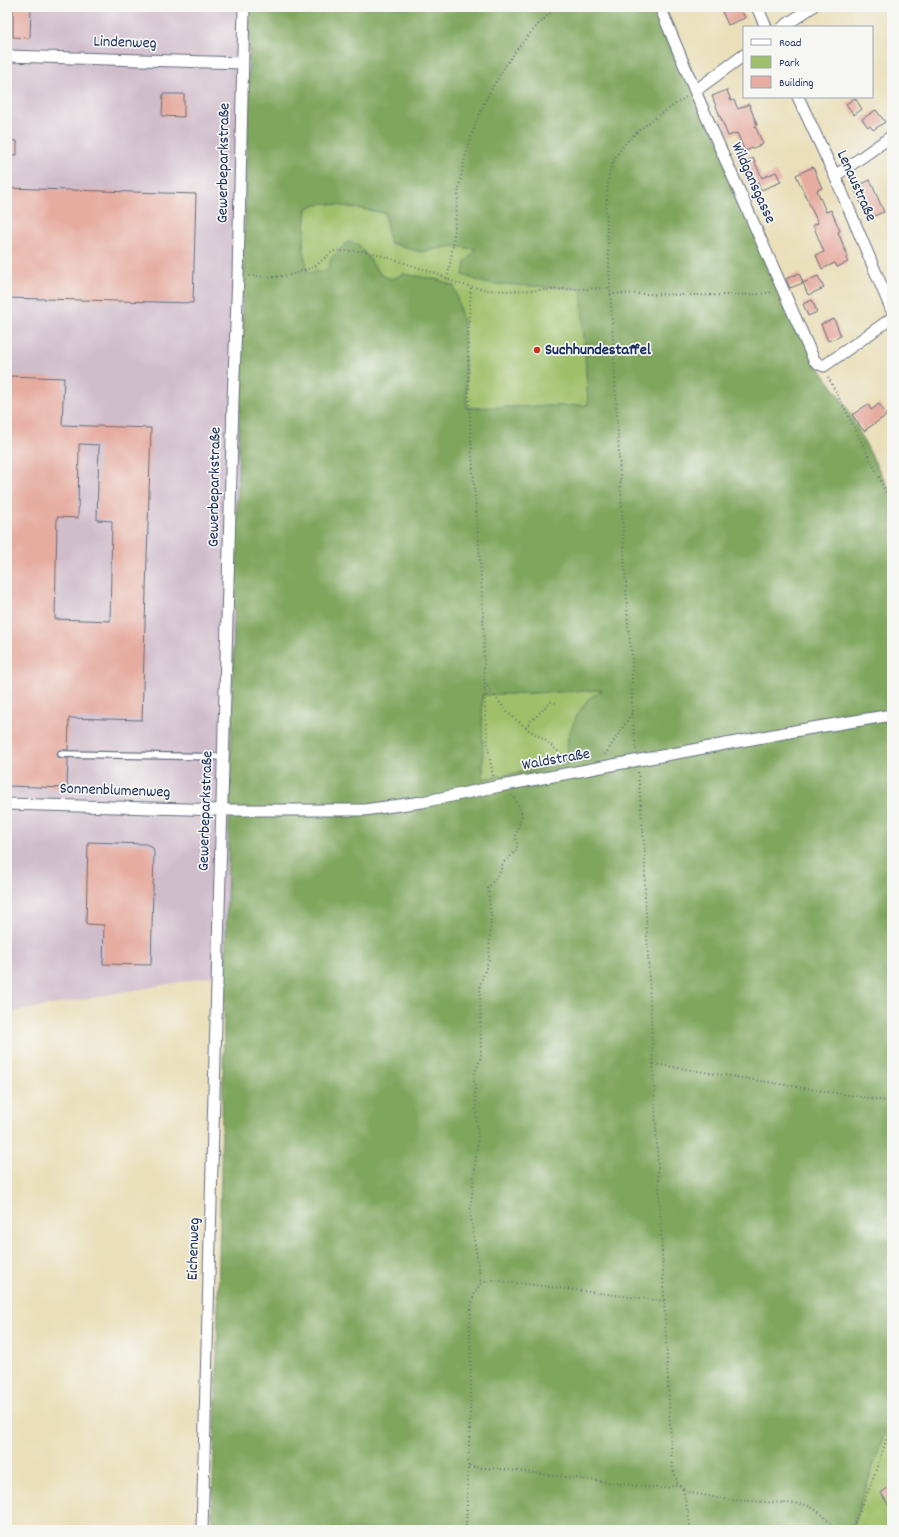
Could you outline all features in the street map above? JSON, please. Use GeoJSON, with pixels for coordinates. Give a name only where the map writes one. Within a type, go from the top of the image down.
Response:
{"type":"FeatureCollection","features":[{"type":"Feature","properties":{"kind":"street","name":"Gewerbeparkstraße"},"geometry":{"type":"LineString","coordinates":[[218,968],[233,401],[238,274],[244,7]]}},
{"type":"Feature","properties":{"kind":"street","name":"Wildgansgasse"},"geometry":{"type":"LineString","coordinates":[[660,7],[695,91],[814,360],[824,366]]}},
{"type":"Feature","properties":{"kind":"street"},"geometry":{"type":"LineString","coordinates":[[757,7],[766,26]]}},
{"type":"Feature","properties":{"kind":"street"},"geometry":{"type":"LineString","coordinates":[[784,26],[812,7]]}},
{"type":"Feature","properties":{"kind":"street","name":"Lindenweg"},"geometry":{"type":"LineString","coordinates":[[7,56],[242,63]]}},
{"type":"Feature","properties":{"kind":"street"},"geometry":{"type":"LineString","coordinates":[[695,91],[743,56]]}},
{"type":"Feature","properties":{"kind":"street","name":"Lenaustraße"},"geometry":{"type":"LineString","coordinates":[[798,98],[835,176],[892,311]]}},
{"type":"Feature","properties":{"kind":"street"},"geometry":{"type":"LineString","coordinates":[[835,176],[892,136]]}},
{"type":"Feature","properties":{"kind":"street"},"geometry":{"type":"LineString","coordinates":[[824,366],[892,318]]}},
{"type":"Feature","properties":{"kind":"street","name":"Waldstraße"},"geometry":{"type":"LineString","coordinates":[[223,810],[364,810],[422,802],[509,784],[800,730],[892,715]]}},
{"type":"Feature","properties":{"kind":"street","name":"Sonnenblumenweg"},"geometry":{"type":"LineString","coordinates":[[7,804],[223,810]]}},
{"type":"Feature","properties":{"kind":"street","name":"Eichenweg"},"geometry":{"type":"LineString","coordinates":[[202,1530],[218,968]]}},
{"type":"Feature","properties":{"kind":"lane"},"geometry":{"type":"LineString","coordinates":[[61,754],[224,757]]}},
{"type":"Feature","properties":{"kind":"path"},"geometry":{"type":"LineString","coordinates":[[447,279],[452,255],[461,176],[477,119],[494,82],[524,41],[557,7]]}},
{"type":"Feature","properties":{"kind":"path"},"geometry":{"type":"LineString","coordinates":[[690,1530],[690,1523],[683,1490],[678,1484],[672,1466],[645,893],[645,855],[632,713],[632,656],[628,626],[606,208],[610,171],[620,150],[635,133],[695,91]]}},
{"type":"Feature","properties":{"kind":"path"},"geometry":{"type":"LineString","coordinates":[[238,274],[258,277],[290,275],[314,267],[333,251],[346,250],[374,253],[435,273],[471,288],[506,291],[610,288]]}},
{"type":"Feature","properties":{"kind":"path"},"geometry":{"type":"LineString","coordinates":[[471,288],[468,329],[469,371],[483,613],[486,731],[495,787]]}},
{"type":"Feature","properties":{"kind":"path"},"geometry":{"type":"LineString","coordinates":[[610,294],[640,293],[692,296],[747,296],[783,290]]}},
{"type":"Feature","properties":{"kind":"path"},"geometry":{"type":"LineString","coordinates":[[824,366],[828,378],[892,503]]}},
{"type":"Feature","properties":{"kind":"path"},"geometry":{"type":"LineString","coordinates":[[485,683],[506,711],[526,728],[546,741],[570,762],[576,772]]}},
{"type":"Feature","properties":{"kind":"path"},"geometry":{"type":"LineString","coordinates":[[526,728],[531,721],[551,702],[557,703]]}},
{"type":"Feature","properties":{"kind":"path"},"geometry":{"type":"LineString","coordinates":[[596,769],[632,713]]}},
{"type":"Feature","properties":{"kind":"path"},"geometry":{"type":"LineString","coordinates":[[466,1530],[471,1387],[470,1307],[474,1294],[481,1283],[470,1212],[478,1139],[474,1075],[481,1057],[480,985],[489,959],[490,916],[488,888],[500,872],[503,863],[517,850],[515,837],[522,815],[509,784]]}},
{"type":"Feature","properties":{"kind":"path"},"geometry":{"type":"LineString","coordinates":[[654,1064],[892,1102]]}},
{"type":"Feature","properties":{"kind":"path"},"geometry":{"type":"LineString","coordinates":[[481,1283],[493,1280],[664,1301]]}},
{"type":"Feature","properties":{"kind":"path"},"geometry":{"type":"LineString","coordinates":[[852,1530],[871,1484],[892,1424]]}},
{"type":"Feature","properties":{"kind":"path"},"geometry":{"type":"LineString","coordinates":[[469,1467],[500,1468],[655,1488],[667,1488],[678,1484]]}},
{"type":"Feature","properties":{"kind":"path"},"geometry":{"type":"LineString","coordinates":[[683,1490],[729,1500],[803,1504],[813,1507],[822,1513],[836,1530]]}},
{"type":"Feature","properties":{"kind":"shaded area"},"geometry":{"type":"Polygon","coordinates":[[[7,7],[250,7],[225,974],[7,1013],[7,7]]]}},
{"type":"Feature","properties":{"kind":"green space"},"geometry":{"type":"Polygon","coordinates":[[[250,7],[665,7],[819,368],[845,404],[892,495],[892,1412],[851,1530],[211,1530],[216,1396],[225,974],[250,7]],[[325,203],[307,208],[303,249],[308,273],[327,270],[332,258],[347,242],[358,244],[381,275],[392,279],[404,274],[439,280],[454,286],[463,322],[467,408],[588,405],[581,289],[484,283],[463,275],[465,262],[476,249],[453,246],[421,252],[389,242],[385,213],[325,203]],[[603,690],[482,695],[483,779],[567,764],[568,736],[576,717],[588,699],[603,690]]]}},
{"type":"Feature","properties":{"kind":"green space"},"geometry":{"type":"Polygon","coordinates":[[[325,203],[385,213],[389,243],[421,252],[453,246],[476,249],[484,283],[582,289],[588,405],[467,408],[463,322],[454,287],[439,280],[404,274],[392,279],[381,275],[358,244],[332,258],[327,270],[308,273],[303,249],[307,208],[325,203]]]}},
{"type":"Feature","properties":{"kind":"green space"},"geometry":{"type":"Polygon","coordinates":[[[604,690],[568,736],[567,764],[483,779],[482,695],[604,690]]]}},
{"type":"Feature","properties":{"kind":"green space"},"geometry":{"type":"Polygon","coordinates":[[[892,1412],[892,1530],[851,1530],[892,1412]]]}},
{"type":"Feature","properties":{"kind":"building"},"geometry":{"type":"Polygon","coordinates":[[[13,7],[31,7],[30,38],[13,37],[13,7]]]}},
{"type":"Feature","properties":{"kind":"building"},"geometry":{"type":"Polygon","coordinates":[[[726,7],[740,7],[745,18],[728,25],[721,9],[726,7]]]}},
{"type":"Feature","properties":{"kind":"building"},"geometry":{"type":"Polygon","coordinates":[[[727,90],[731,101],[734,100],[738,109],[749,104],[757,125],[755,126],[763,144],[745,151],[737,133],[728,136],[712,96],[727,90]]]}},
{"type":"Feature","properties":{"kind":"building"},"geometry":{"type":"Polygon","coordinates":[[[163,94],[184,94],[184,117],[162,116],[163,94]]]}},
{"type":"Feature","properties":{"kind":"building"},"geometry":{"type":"Polygon","coordinates":[[[855,98],[862,109],[854,115],[846,104],[855,98]]]}},
{"type":"Feature","properties":{"kind":"building"},"geometry":{"type":"Polygon","coordinates":[[[876,110],[885,122],[873,130],[870,126],[868,127],[862,119],[876,110]]]}},
{"type":"Feature","properties":{"kind":"building"},"geometry":{"type":"Polygon","coordinates":[[[7,140],[17,141],[17,155],[7,155],[7,140]]]}},
{"type":"Feature","properties":{"kind":"building"},"geometry":{"type":"Polygon","coordinates":[[[753,158],[762,178],[776,172],[781,182],[761,190],[758,183],[750,186],[740,164],[753,158]]]}},
{"type":"Feature","properties":{"kind":"building"},"geometry":{"type":"Polygon","coordinates":[[[813,167],[822,188],[817,190],[826,212],[831,210],[840,231],[838,232],[848,257],[846,258],[848,262],[837,267],[835,263],[822,269],[816,255],[824,252],[813,225],[818,223],[796,175],[813,167]]]}},
{"type":"Feature","properties":{"kind":"building"},"geometry":{"type":"Polygon","coordinates":[[[870,180],[884,212],[871,217],[865,205],[862,206],[854,188],[870,180]]]}},
{"type":"Feature","properties":{"kind":"building"},"geometry":{"type":"Polygon","coordinates":[[[7,188],[196,194],[193,303],[7,298],[7,188]]]}},
{"type":"Feature","properties":{"kind":"building"},"geometry":{"type":"Polygon","coordinates":[[[799,273],[803,283],[790,288],[786,279],[799,273]]]}},
{"type":"Feature","properties":{"kind":"building"},"geometry":{"type":"Polygon","coordinates":[[[818,276],[824,288],[808,295],[803,283],[818,276]]]}},
{"type":"Feature","properties":{"kind":"building"},"geometry":{"type":"Polygon","coordinates":[[[812,300],[817,312],[808,316],[803,304],[812,300]]]}},
{"type":"Feature","properties":{"kind":"building"},"geometry":{"type":"Polygon","coordinates":[[[834,319],[841,336],[828,341],[821,324],[834,319]]]}},
{"type":"Feature","properties":{"kind":"building"},"geometry":{"type":"Polygon","coordinates":[[[9,376],[64,378],[62,425],[151,428],[142,720],[69,718],[68,750],[59,750],[57,754],[59,758],[68,758],[67,788],[7,786],[7,446],[9,376]],[[79,444],[78,518],[57,517],[55,619],[110,621],[112,521],[97,520],[99,445],[79,444]]]}},
{"type":"Feature","properties":{"kind":"building"},"geometry":{"type":"Polygon","coordinates":[[[868,404],[871,410],[879,404],[887,415],[864,431],[852,415],[868,404]]]}},
{"type":"Feature","properties":{"kind":"building"},"geometry":{"type":"Polygon","coordinates":[[[88,842],[146,844],[153,848],[151,965],[103,964],[104,925],[86,924],[88,842]]]}},
{"type":"Feature","properties":{"kind":"building"},"geometry":{"type":"Polygon","coordinates":[[[892,1485],[892,1511],[881,1493],[892,1485]]]}},
{"type":"Feature","properties":{"kind":"place","name":"Suchhundestaffel"},"geometry":{"type":"Point","coordinates":[537,350]}}]}
